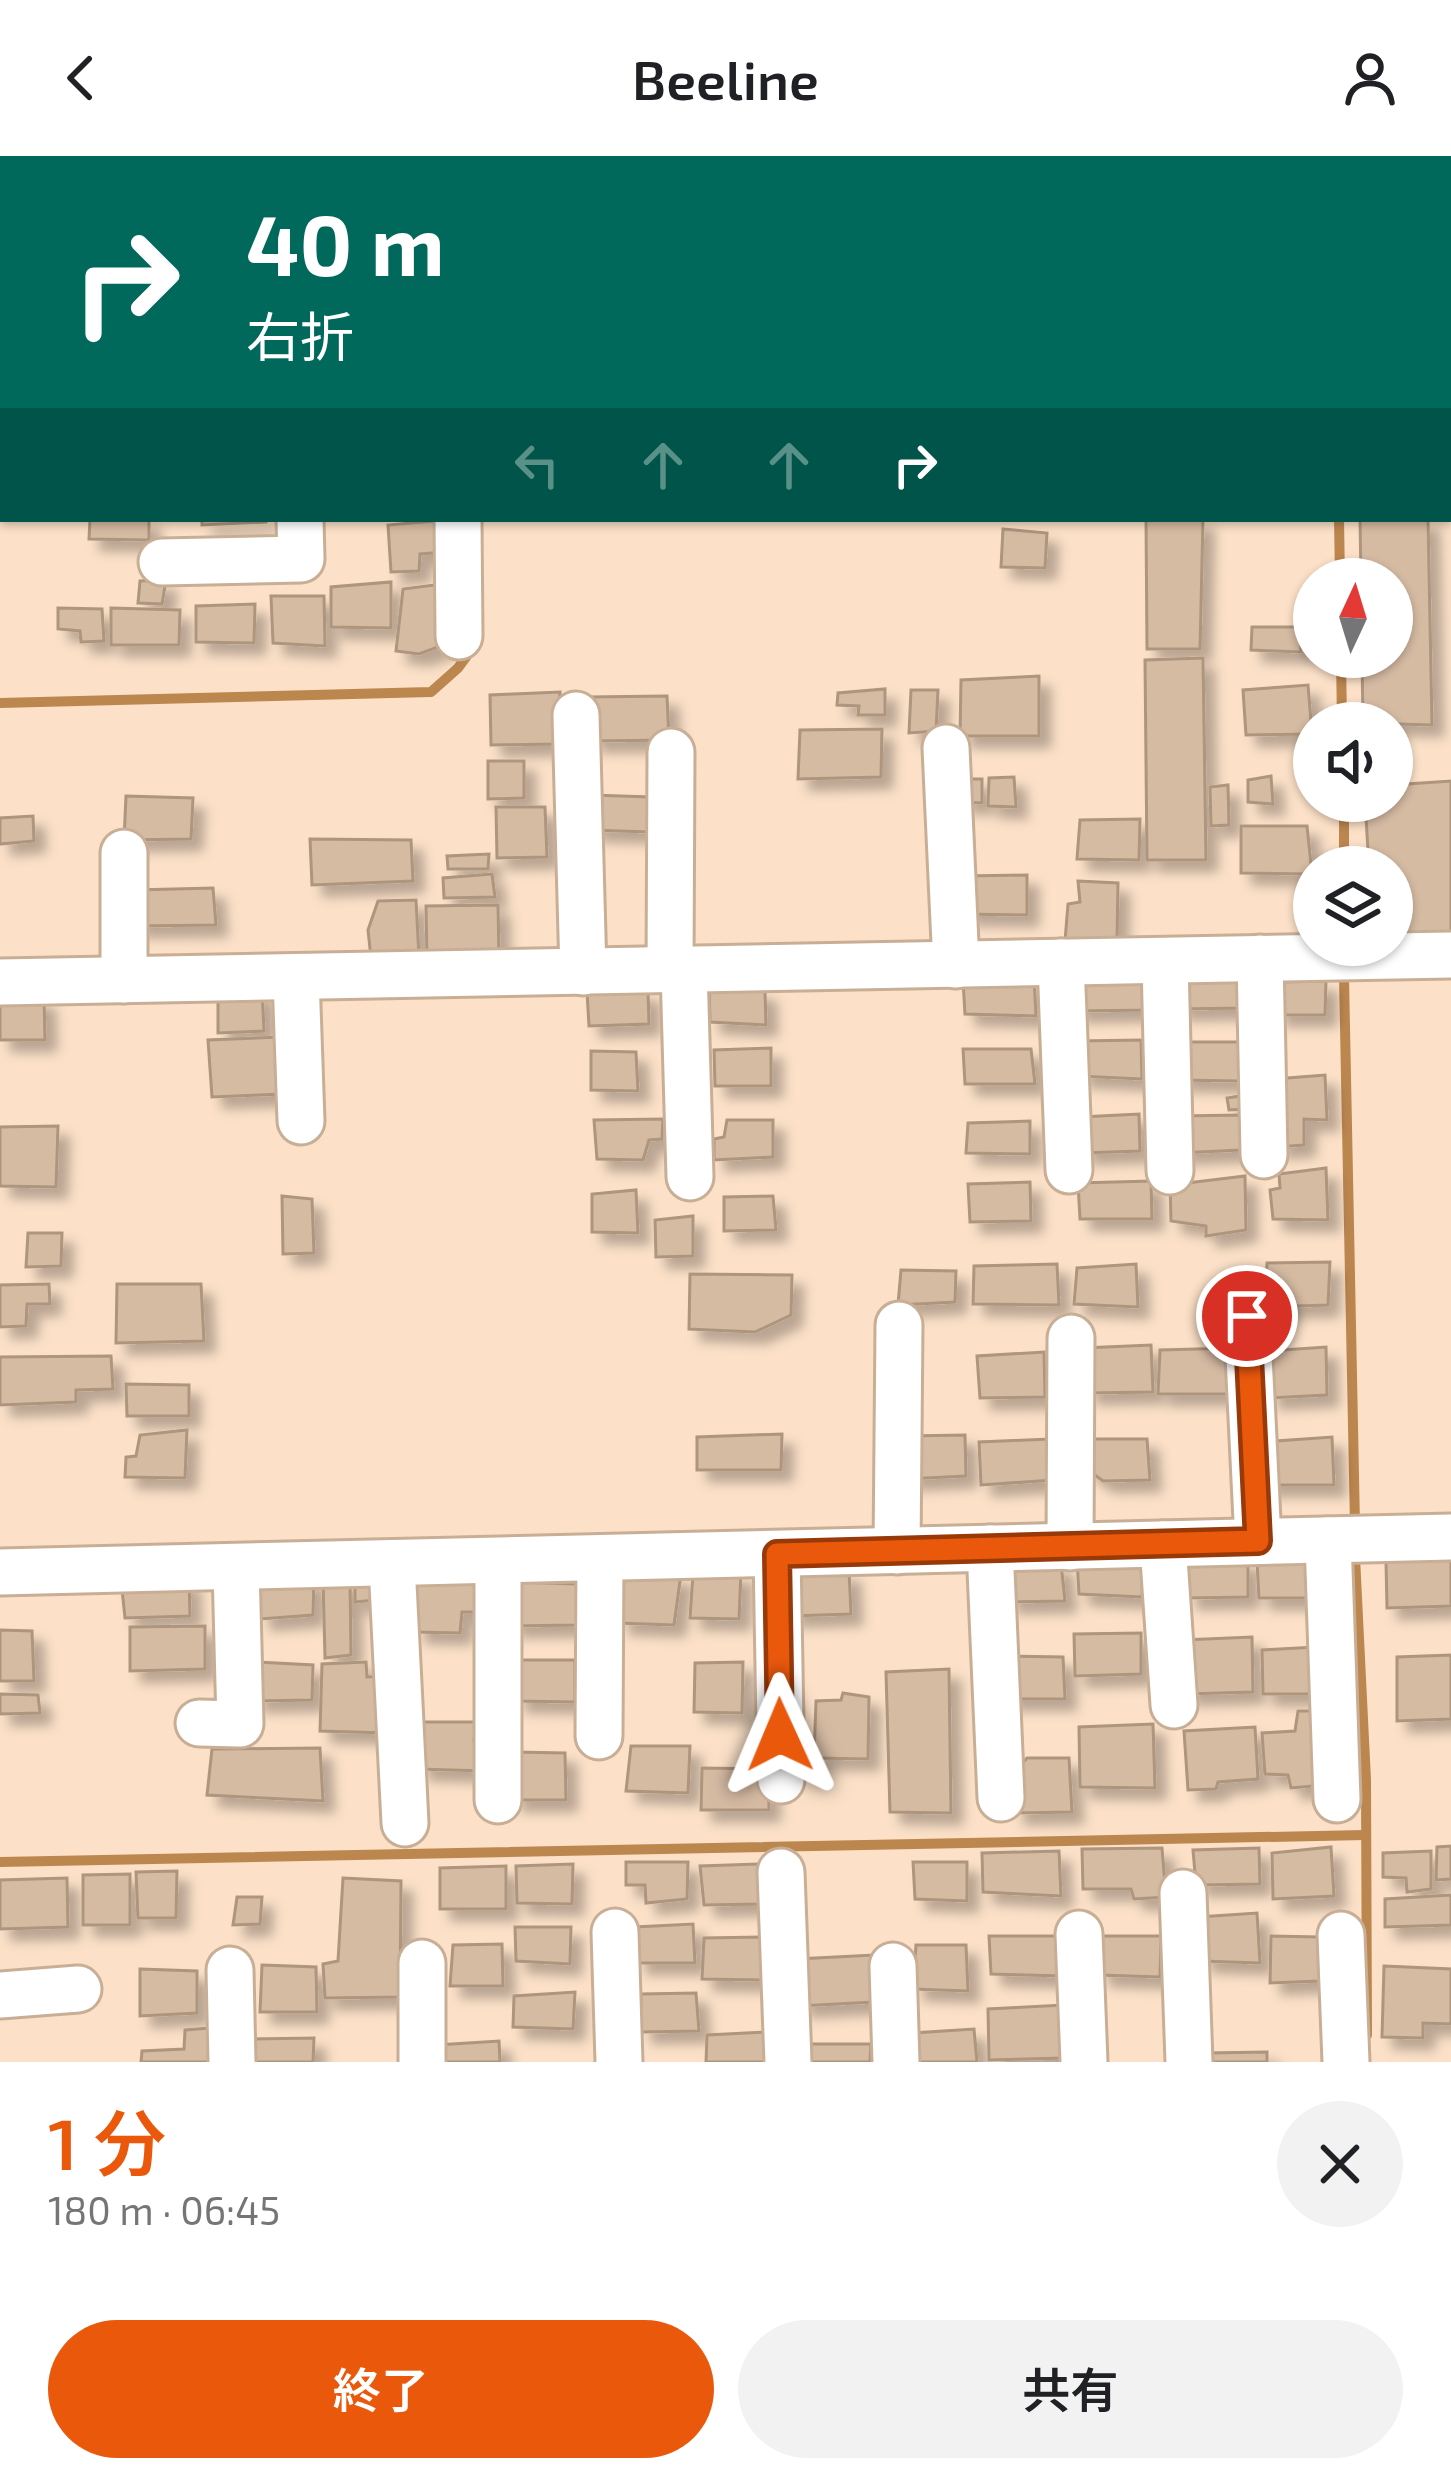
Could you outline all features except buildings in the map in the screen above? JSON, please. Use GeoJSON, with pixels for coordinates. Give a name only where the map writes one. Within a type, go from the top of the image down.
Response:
{"type":"FeatureCollection","features":[{"type":"Feature","properties":{"kind":"street"},"geometry":{"type":"LineString","coordinates":[[162,562],[301,559],[300,522]]}},
{"type":"Feature","properties":{"kind":"street"},"geometry":{"type":"LineString","coordinates":[[458,522],[460,637]]}},
{"type":"Feature","properties":{"kind":"street"},"geometry":{"type":"LineString","coordinates":[[576,715],[583,972]]}},
{"type":"Feature","properties":{"kind":"street"},"geometry":{"type":"LineString","coordinates":[[946,748],[956,965]]}},
{"type":"Feature","properties":{"kind":"street"},"geometry":{"type":"LineString","coordinates":[[671,752],[677,970],[690,1178]]}},
{"type":"Feature","properties":{"kind":"street"},"geometry":{"type":"LineString","coordinates":[[124,853],[124,980]]}},
{"type":"Feature","properties":{"kind":"street"},"geometry":{"type":"LineString","coordinates":[[0,982],[1451,955]]}},
{"type":"Feature","properties":{"kind":"street"},"geometry":{"type":"LineString","coordinates":[[1260,958],[1264,1155]]}},
{"type":"Feature","properties":{"kind":"street"},"geometry":{"type":"LineString","coordinates":[[1165,961],[1170,1171]]}},
{"type":"Feature","properties":{"kind":"street"},"geometry":{"type":"LineString","coordinates":[[1061,962],[1070,1170]]}},
{"type":"Feature","properties":{"kind":"street"},"geometry":{"type":"LineString","coordinates":[[296,977],[301,1120]]}},
{"type":"Feature","properties":{"kind":"street"},"geometry":{"type":"LineString","coordinates":[[1247,1316],[1258,1541]]}},
{"type":"Feature","properties":{"kind":"street"},"geometry":{"type":"LineString","coordinates":[[897,1551],[898,1325]]}},
{"type":"Feature","properties":{"kind":"street"},"geometry":{"type":"LineString","coordinates":[[1070,1547],[1071,1338]]}},
{"type":"Feature","properties":{"kind":"street"},"geometry":{"type":"LineString","coordinates":[[0,1572],[1451,1537]]}},
{"type":"Feature","properties":{"kind":"street"},"geometry":{"type":"LineString","coordinates":[[1328,1540],[1337,1799]]}},
{"type":"Feature","properties":{"kind":"street"},"geometry":{"type":"LineString","coordinates":[[1163,1544],[1174,1705]]}},
{"type":"Feature","properties":{"kind":"street"},"geometry":{"type":"LineString","coordinates":[[990,1548],[1001,1798]]}},
{"type":"Feature","properties":{"kind":"street"},"geometry":{"type":"LineString","coordinates":[[777,1554],[781,1780]]}},
{"type":"Feature","properties":{"kind":"street"},"geometry":{"type":"LineString","coordinates":[[599,1736],[600,1558]]}},
{"type":"Feature","properties":{"kind":"street"},"geometry":{"type":"LineString","coordinates":[[498,1561],[498,1800]]}},
{"type":"Feature","properties":{"kind":"street"},"geometry":{"type":"LineString","coordinates":[[392,1564],[405,1823]]}},
{"type":"Feature","properties":{"kind":"street"},"geometry":{"type":"LineString","coordinates":[[199,1723],[240,1724],[236,1567]]}},
{"type":"Feature","properties":{"kind":"street"},"geometry":{"type":"LineString","coordinates":[[782,1872],[788,2062]]}},
{"type":"Feature","properties":{"kind":"street"},"geometry":{"type":"LineString","coordinates":[[1183,1893],[1189,2062]]}},
{"type":"Feature","properties":{"kind":"street"},"geometry":{"type":"LineString","coordinates":[[615,1932],[619,2062]]}},
{"type":"Feature","properties":{"kind":"street"},"geometry":{"type":"LineString","coordinates":[[1079,1934],[1084,2062]]}},
{"type":"Feature","properties":{"kind":"street"},"geometry":{"type":"LineString","coordinates":[[1341,1935],[1346,2062]]}},
{"type":"Feature","properties":{"kind":"street"},"geometry":{"type":"LineString","coordinates":[[422,1964],[422,2062]]}},
{"type":"Feature","properties":{"kind":"street"},"geometry":{"type":"LineString","coordinates":[[893,1966],[896,2062]]}},
{"type":"Feature","properties":{"kind":"street"},"geometry":{"type":"LineString","coordinates":[[230,1970],[232,2062]]}},
{"type":"Feature","properties":{"kind":"street"},"geometry":{"type":"LineString","coordinates":[[0,1995],[78,1989]]}},
{"type":"Feature","properties":{"kind":"waterway"},"geometry":{"type":"LineString","coordinates":[[1339,522],[1340,558]]}},
{"type":"Feature","properties":{"kind":"waterway"},"geometry":{"type":"LineString","coordinates":[[0,703],[431,692],[474,646]]}},
{"type":"Feature","properties":{"kind":"waterway"},"geometry":{"type":"LineString","coordinates":[[1341,678],[1342,702]]}},
{"type":"Feature","properties":{"kind":"waterway"},"geometry":{"type":"LineString","coordinates":[[1344,822],[1344,846]]}},
{"type":"Feature","properties":{"kind":"waterway"},"geometry":{"type":"LineString","coordinates":[[1344,977],[1355,1525]]}},
{"type":"Feature","properties":{"kind":"waterway"},"geometry":{"type":"LineString","coordinates":[[1355,1557],[1366,1780],[1367,2035]]}},
{"type":"Feature","properties":{"kind":"waterway"},"geometry":{"type":"LineString","coordinates":[[0,1862],[1366,1835]]}},
{"type":"Feature","properties":{"kind":"route"},"geometry":{"type":"LineString","coordinates":[[780,1735],[777,1554],[1258,1541],[1247,1316]]}}]}
